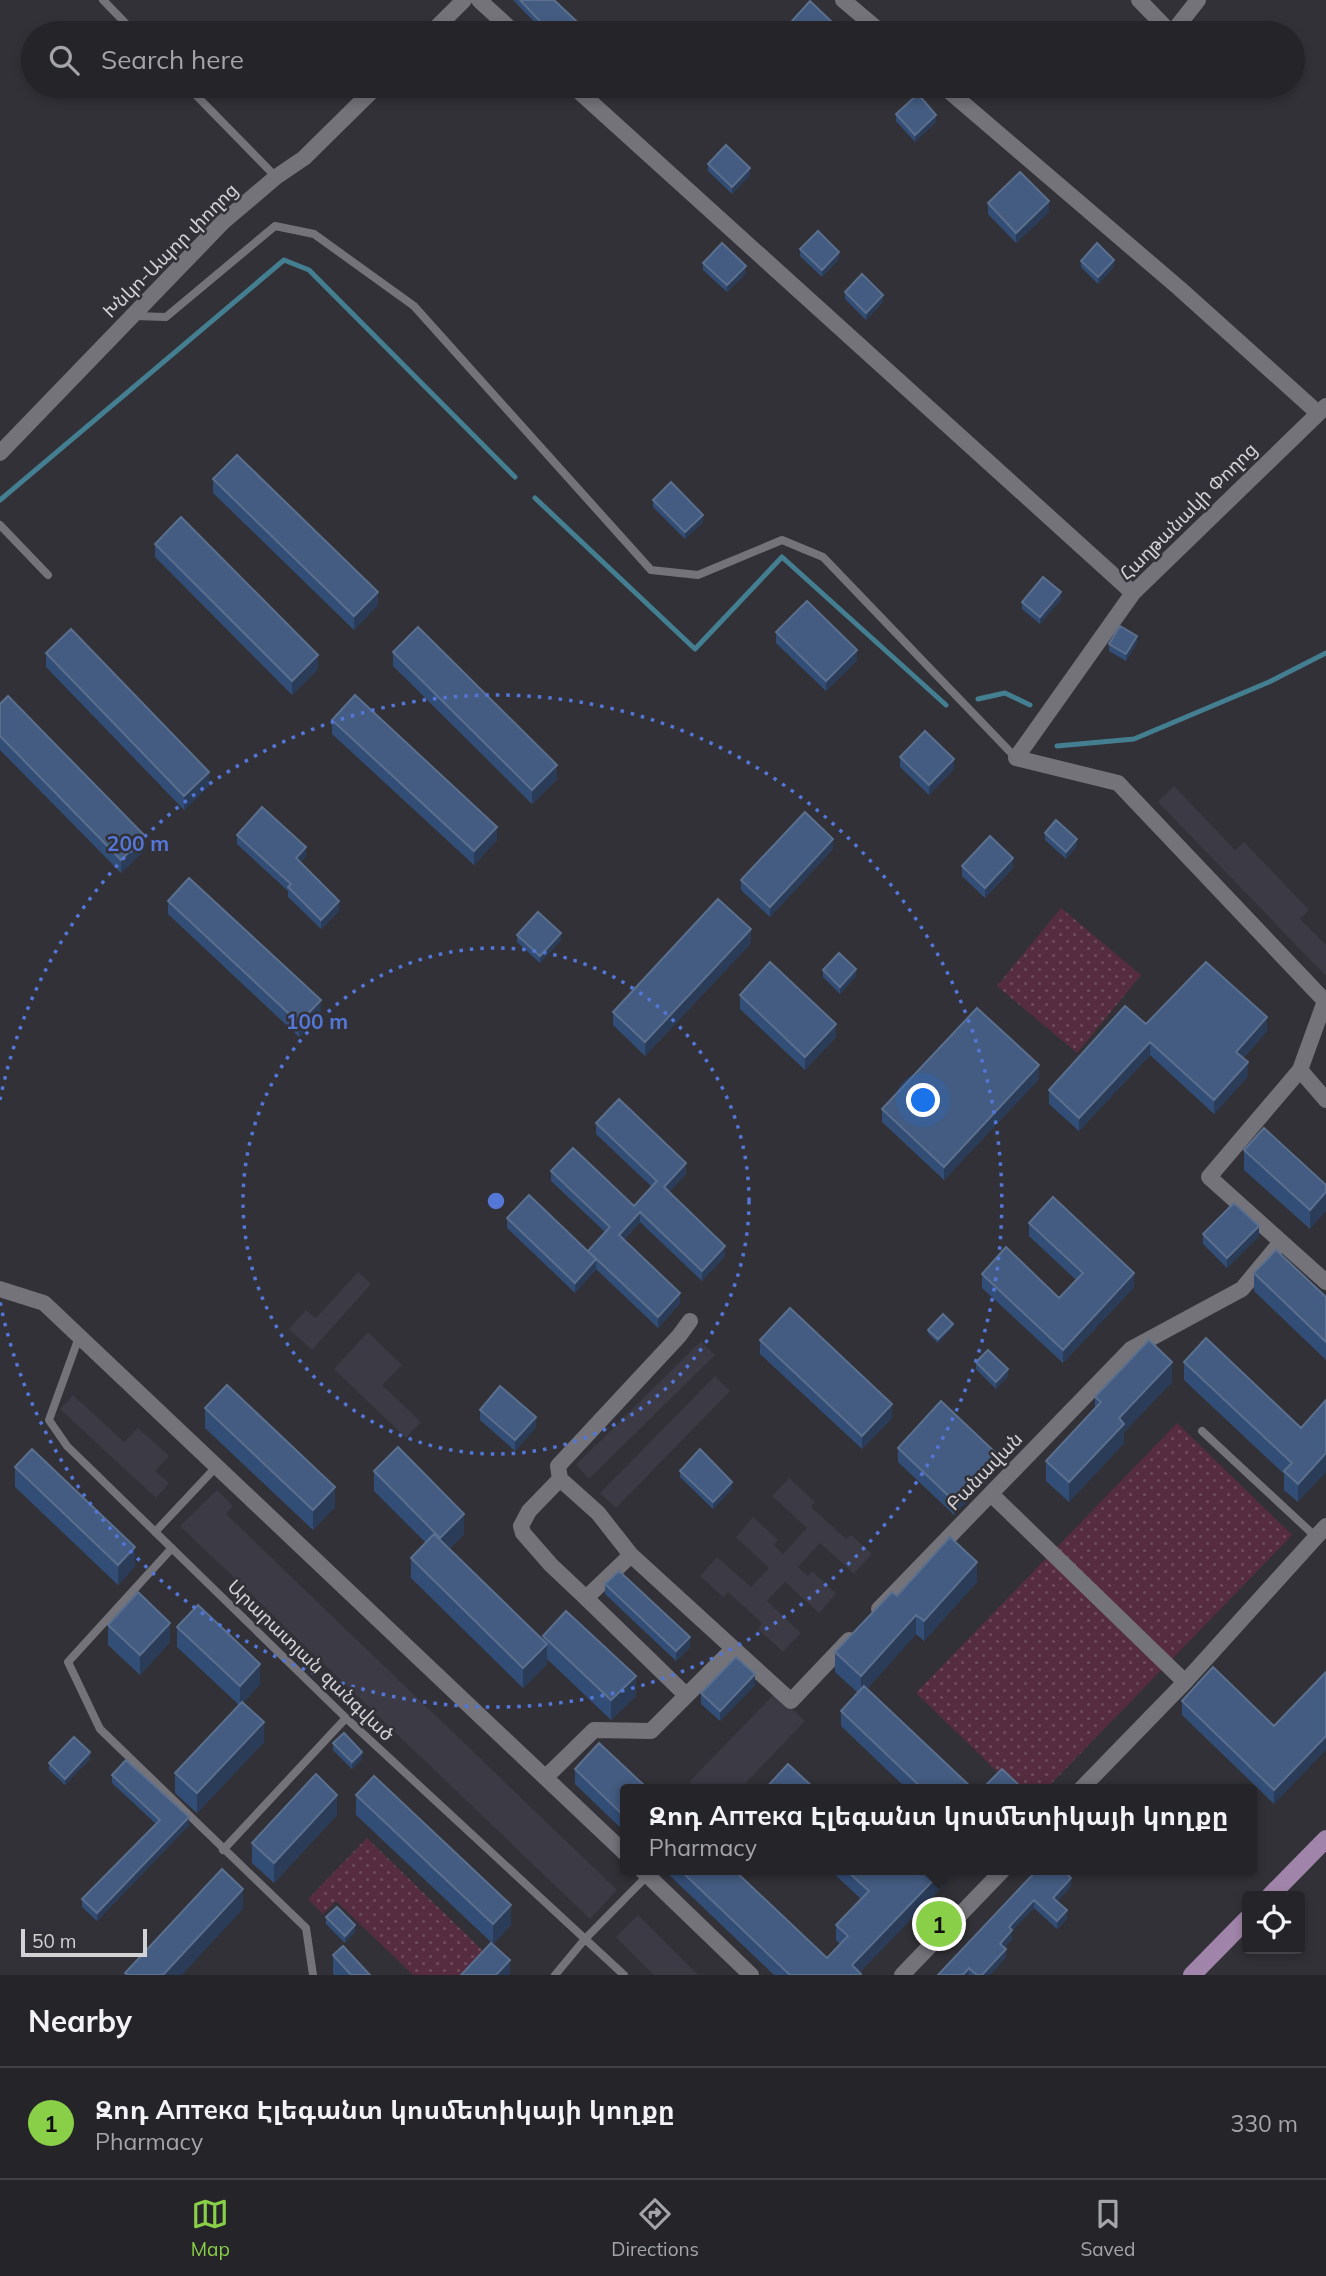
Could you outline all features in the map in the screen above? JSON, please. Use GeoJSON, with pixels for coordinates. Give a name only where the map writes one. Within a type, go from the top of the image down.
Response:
{"type":"FeatureCollection","features":[{"type":"Feature","properties":{"kind":"main road"},"geometry":{"type":"LineString","coordinates":[[1275,1891],[1326,1839]]}},
{"type":"Feature","properties":{"kind":"main road"},"geometry":{"type":"LineString","coordinates":[[1192,1975],[1242,1924]]}},
{"type":"Feature","properties":{"kind":"street"},"geometry":{"type":"LineString","coordinates":[[442,21],[464,0]]}},
{"type":"Feature","properties":{"kind":"street"},"geometry":{"type":"LineString","coordinates":[[479,0],[502,21]]}},
{"type":"Feature","properties":{"kind":"street"},"geometry":{"type":"LineString","coordinates":[[843,0],[868,21]]}},
{"type":"Feature","properties":{"kind":"street"},"geometry":{"type":"LineString","coordinates":[[1139,0],[1160,21]]}},
{"type":"Feature","properties":{"kind":"street"},"geometry":{"type":"LineString","coordinates":[[1181,21],[1198,0]]}},
{"type":"Feature","properties":{"kind":"street","name":"Խնկո-Ապոր փողոց"},"geometry":{"type":"LineString","coordinates":[[0,453],[223,222],[276,177],[304,158],[365,98]]}},
{"type":"Feature","properties":{"kind":"street"},"geometry":{"type":"LineString","coordinates":[[586,98],[1133,593]]}},
{"type":"Feature","properties":{"kind":"street"},"geometry":{"type":"LineString","coordinates":[[957,98],[1322,410]]}},
{"type":"Feature","properties":{"kind":"street","name":"Հաղթանակի Փողոց"},"geometry":{"type":"LineString","coordinates":[[1016,758],[1133,593],[1322,410]]}},
{"type":"Feature","properties":{"kind":"street"},"geometry":{"type":"LineString","coordinates":[[1016,758],[1118,783],[1325,1001],[1300,1070],[1209,1177],[1326,1282]]}},
{"type":"Feature","properties":{"kind":"street"},"geometry":{"type":"LineString","coordinates":[[1300,1070],[1326,1100]]}},
{"type":"Feature","properties":{"kind":"street","name":"Բանավան"},"geometry":{"type":"LineString","coordinates":[[733,1648],[791,1700],[1131,1349],[1242,1289],[1281,1242]]}},
{"type":"Feature","properties":{"kind":"street"},"geometry":{"type":"LineString","coordinates":[[0,1289],[44,1303],[620,1848]]}},
{"type":"Feature","properties":{"kind":"street"},"geometry":{"type":"LineString","coordinates":[[546,1777],[594,1730],[651,1731],[733,1648],[631,1555],[598,1513],[560,1479],[558,1465],[680,1336],[690,1321]]}},
{"type":"Feature","properties":{"kind":"street"},"geometry":{"type":"LineString","coordinates":[[560,1479],[529,1511],[521,1526],[523,1533],[551,1565],[686,1695]]}},
{"type":"Feature","properties":{"kind":"street"},"geometry":{"type":"LineString","coordinates":[[991,1494],[1185,1682]]}},
{"type":"Feature","properties":{"kind":"street"},"geometry":{"type":"LineString","coordinates":[[1086,1784],[1185,1682],[1321,1532]]}},
{"type":"Feature","properties":{"kind":"street"},"geometry":{"type":"LineString","coordinates":[[586,1598],[631,1555]]}},
{"type":"Feature","properties":{"kind":"street"},"geometry":{"type":"LineString","coordinates":[[648,1875],[751,1975]]}},
{"type":"Feature","properties":{"kind":"street"},"geometry":{"type":"LineString","coordinates":[[906,1973],[998,1875]]}},
{"type":"Feature","properties":{"kind":"lane"},"geometry":{"type":"LineString","coordinates":[[103,0],[123,21]]}},
{"type":"Feature","properties":{"kind":"lane"},"geometry":{"type":"LineString","coordinates":[[199,98],[276,177]]}},
{"type":"Feature","properties":{"kind":"lane"},"geometry":{"type":"LineString","coordinates":[[133,316],[166,317],[275,226],[314,234],[414,306],[651,569],[698,575],[782,540],[823,556],[1016,758]]}},
{"type":"Feature","properties":{"kind":"lane"},"geometry":{"type":"LineString","coordinates":[[0,526],[48,575]]}},
{"type":"Feature","properties":{"kind":"lane","name":"Արարատյան զանգված"},"geometry":{"type":"LineString","coordinates":[[79,1337],[49,1420],[67,1446],[346,1718],[624,1975]]}},
{"type":"Feature","properties":{"kind":"lane"},"geometry":{"type":"LineString","coordinates":[[1202,1431],[1321,1532]]}},
{"type":"Feature","properties":{"kind":"lane"},"geometry":{"type":"LineString","coordinates":[[155,1532],[217,1466]]}},
{"type":"Feature","properties":{"kind":"lane"},"geometry":{"type":"LineString","coordinates":[[172,1548],[68,1662],[100,1729],[306,1928],[313,1975]]}},
{"type":"Feature","properties":{"kind":"lane"},"geometry":{"type":"LineString","coordinates":[[223,1850],[346,1718]]}},
{"type":"Feature","properties":{"kind":"lane"},"geometry":{"type":"LineString","coordinates":[[555,1975],[642,1875]]}},
{"type":"Feature","properties":{"kind":"shaded area"},"geometry":{"type":"Polygon","coordinates":[[[1174,786],[1235,850],[1244,842],[1309,910],[1300,919],[1326,945],[1326,976],[1158,802],[1174,786]]]}},
{"type":"Feature","properties":{"kind":"shaded area"},"geometry":{"type":"Polygon","coordinates":[[[1061,908],[1141,975],[1077,1053],[997,986],[1061,908]]]}},
{"type":"Feature","properties":{"kind":"shaded area"},"geometry":{"type":"Polygon","coordinates":[[[358,1272],[371,1284],[312,1350],[289,1329],[306,1310],[316,1318],[358,1272]]]}},
{"type":"Feature","properties":{"kind":"shaded area"},"geometry":{"type":"Polygon","coordinates":[[[368,1332],[402,1365],[382,1385],[421,1422],[406,1438],[334,1369],[368,1332]]]}},
{"type":"Feature","properties":{"kind":"shaded area"},"geometry":{"type":"Polygon","coordinates":[[[701,1341],[715,1355],[589,1479],[576,1465],[701,1341]]]}},
{"type":"Feature","properties":{"kind":"shaded area"},"geometry":{"type":"Polygon","coordinates":[[[715,1376],[730,1391],[616,1508],[600,1493],[715,1376]]]}},
{"type":"Feature","properties":{"kind":"shaded area"},"geometry":{"type":"Polygon","coordinates":[[[73,1395],[124,1442],[138,1428],[169,1456],[155,1471],[169,1483],[156,1498],[60,1409],[73,1395]]]}},
{"type":"Feature","properties":{"kind":"shaded area"},"geometry":{"type":"Polygon","coordinates":[[[1177,1423],[1292,1535],[1051,1784],[1010,1784],[916,1693],[1177,1423]]]}},
{"type":"Feature","properties":{"kind":"shaded area"},"geometry":{"type":"Polygon","coordinates":[[[789,1478],[815,1502],[811,1507],[846,1539],[851,1535],[872,1554],[854,1574],[820,1543],[798,1567],[808,1576],[812,1571],[836,1594],[819,1613],[785,1582],[767,1601],[801,1633],[783,1652],[758,1629],[762,1623],[728,1592],[723,1597],[700,1576],[717,1557],[751,1587],[769,1568],[736,1537],[753,1517],[778,1540],[774,1545],[783,1554],[807,1528],[772,1496],[789,1478]]]}},
{"type":"Feature","properties":{"kind":"shaded area"},"geometry":{"type":"Polygon","coordinates":[[[217,1490],[233,1506],[226,1514],[617,1890],[590,1919],[180,1526],[217,1490]]]}},
{"type":"Feature","properties":{"kind":"shaded area"},"geometry":{"type":"Polygon","coordinates":[[[775,1693],[805,1721],[745,1784],[689,1782],[775,1693]]]}},
{"type":"Feature","properties":{"kind":"shaded area"},"geometry":{"type":"Polygon","coordinates":[[[367,1838],[484,1952],[462,1975],[413,1975],[336,1901],[323,1914],[308,1899],[367,1838]]]}},
{"type":"Feature","properties":{"kind":"shaded area"},"geometry":{"type":"Polygon","coordinates":[[[638,1915],[698,1975],[654,1975],[616,1937],[638,1915]]]}},
{"type":"Feature","properties":{"kind":"building"},"geometry":{"type":"Polygon","coordinates":[[[520,0],[554,0],[576,21],[540,21],[520,0]]]}},
{"type":"Feature","properties":{"kind":"building"},"geometry":{"type":"Polygon","coordinates":[[[810,1],[831,21],[792,21],[810,1]]]}},
{"type":"Feature","properties":{"kind":"building"},"geometry":{"type":"Polygon","coordinates":[[[914,98],[921,98],[936,115],[915,135],[896,114],[914,98]]]}},
{"type":"Feature","properties":{"kind":"building"},"geometry":{"type":"Polygon","coordinates":[[[726,145],[750,168],[732,187],[708,164],[726,145]]]}},
{"type":"Feature","properties":{"kind":"building"},"geometry":{"type":"Polygon","coordinates":[[[1020,172],[1049,201],[1016,233],[988,203],[1020,172]]]}},
{"type":"Feature","properties":{"kind":"building"},"geometry":{"type":"Polygon","coordinates":[[[818,231],[839,252],[822,270],[800,249],[818,231]]]}},
{"type":"Feature","properties":{"kind":"building"},"geometry":{"type":"Polygon","coordinates":[[[722,243],[746,266],[727,285],[703,263],[722,243]]]}},
{"type":"Feature","properties":{"kind":"building"},"geometry":{"type":"Polygon","coordinates":[[[1097,243],[1114,260],[1098,277],[1081,261],[1097,243]]]}},
{"type":"Feature","properties":{"kind":"building"},"geometry":{"type":"Polygon","coordinates":[[[862,274],[883,295],[866,313],[845,292],[862,274]]]}},
{"type":"Feature","properties":{"kind":"building"},"geometry":{"type":"Polygon","coordinates":[[[237,455],[378,592],[354,616],[213,479],[237,455]]]}},
{"type":"Feature","properties":{"kind":"building"},"geometry":{"type":"Polygon","coordinates":[[[671,482],[703,515],[685,532],[653,500],[671,482]]]}},
{"type":"Feature","properties":{"kind":"building"},"geometry":{"type":"Polygon","coordinates":[[[181,517],[318,655],[292,681],[155,544],[181,517]]]}},
{"type":"Feature","properties":{"kind":"building"},"geometry":{"type":"Polygon","coordinates":[[[1043,577],[1061,592],[1040,617],[1022,602],[1043,577]]]}},
{"type":"Feature","properties":{"kind":"building"},"geometry":{"type":"Polygon","coordinates":[[[807,601],[857,650],[826,681],[776,632],[807,601]]]}},
{"type":"Feature","properties":{"kind":"building"},"geometry":{"type":"Polygon","coordinates":[[[1120,626],[1137,636],[1126,654],[1109,644],[1120,626]]]}},
{"type":"Feature","properties":{"kind":"building"},"geometry":{"type":"Polygon","coordinates":[[[418,627],[557,765],[532,790],[393,652],[418,627]]]}},
{"type":"Feature","properties":{"kind":"building"},"geometry":{"type":"Polygon","coordinates":[[[71,629],[209,772],[184,796],[46,653],[71,629]]]}},
{"type":"Feature","properties":{"kind":"building"},"geometry":{"type":"Polygon","coordinates":[[[355,695],[497,827],[474,851],[332,720],[355,695]]]}},
{"type":"Feature","properties":{"kind":"building"},"geometry":{"type":"Polygon","coordinates":[[[8,696],[145,836],[121,860],[0,736],[0,704],[8,696]]]}},
{"type":"Feature","properties":{"kind":"building"},"geometry":{"type":"Polygon","coordinates":[[[925,731],[954,759],[929,785],[900,757],[925,731]]]}},
{"type":"Feature","properties":{"kind":"building"},"geometry":{"type":"Polygon","coordinates":[[[262,807],[306,847],[296,858],[339,901],[321,920],[288,887],[291,884],[237,835],[262,807]]]}},
{"type":"Feature","properties":{"kind":"building"},"geometry":{"type":"Polygon","coordinates":[[[805,812],[833,839],[770,907],[741,880],[805,812]]]}},
{"type":"Feature","properties":{"kind":"building"},"geometry":{"type":"Polygon","coordinates":[[[1056,820],[1077,839],[1066,852],[1045,833],[1056,820]]]}},
{"type":"Feature","properties":{"kind":"building"},"geometry":{"type":"Polygon","coordinates":[[[990,836],[1013,858],[985,888],[962,866],[990,836]]]}},
{"type":"Feature","properties":{"kind":"building"},"geometry":{"type":"Polygon","coordinates":[[[189,878],[321,1000],[299,1023],[168,901],[189,878]]]}},
{"type":"Feature","properties":{"kind":"building"},"geometry":{"type":"Polygon","coordinates":[[[718,899],[751,929],[645,1042],[613,1012],[718,899]]]}},
{"type":"Feature","properties":{"kind":"building"},"geometry":{"type":"Polygon","coordinates":[[[538,912],[561,933],[540,956],[517,935],[538,912]]]}},
{"type":"Feature","properties":{"kind":"building"},"geometry":{"type":"Polygon","coordinates":[[[839,953],[856,969],[840,987],[823,970],[839,953]]]}},
{"type":"Feature","properties":{"kind":"building"},"geometry":{"type":"Polygon","coordinates":[[[770,962],[836,1024],[805,1057],[740,995],[770,962]]]}},
{"type":"Feature","properties":{"kind":"building"},"geometry":{"type":"Polygon","coordinates":[[[1206,962],[1267,1017],[1236,1052],[1248,1062],[1214,1100],[1150,1042],[1079,1118],[1049,1090],[1125,1006],[1146,1024],[1206,962]]]}},
{"type":"Feature","properties":{"kind":"building"},"geometry":{"type":"Polygon","coordinates":[[[977,1008],[1039,1065],[944,1167],[882,1109],[977,1008]]]}},
{"type":"Feature","properties":{"kind":"building"},"geometry":{"type":"Polygon","coordinates":[[[619,1099],[686,1163],[664,1187],[725,1246],[702,1271],[640,1212],[619,1235],[680,1293],[658,1317],[588,1251],[610,1227],[551,1171],[573,1148],[634,1206],[657,1181],[596,1123],[619,1099]]]}},
{"type":"Feature","properties":{"kind":"building"},"geometry":{"type":"Polygon","coordinates":[[[1264,1128],[1326,1185],[1326,1192],[1310,1210],[1244,1150],[1264,1128]]]}},
{"type":"Feature","properties":{"kind":"building"},"geometry":{"type":"Polygon","coordinates":[[[529,1195],[596,1259],[575,1283],[507,1218],[529,1195]]]}},
{"type":"Feature","properties":{"kind":"building"},"geometry":{"type":"Polygon","coordinates":[[[1053,1197],[1134,1273],[1063,1350],[982,1274],[1006,1247],[1059,1298],[1083,1273],[1029,1223],[1053,1197]]]}},
{"type":"Feature","properties":{"kind":"building"},"geometry":{"type":"Polygon","coordinates":[[[1234,1203],[1259,1226],[1227,1258],[1203,1234],[1234,1203]]]}},
{"type":"Feature","properties":{"kind":"building"},"geometry":{"type":"Polygon","coordinates":[[[1276,1250],[1326,1297],[1326,1342],[1254,1273],[1276,1250]]]}},
{"type":"Feature","properties":{"kind":"building"},"geometry":{"type":"Polygon","coordinates":[[[790,1308],[892,1404],[862,1436],[760,1340],[790,1308]]]}},
{"type":"Feature","properties":{"kind":"building"},"geometry":{"type":"Polygon","coordinates":[[[943,1314],[953,1324],[938,1339],[928,1330],[943,1314]]]}},
{"type":"Feature","properties":{"kind":"building"},"geometry":{"type":"Polygon","coordinates":[[[1206,1338],[1301,1428],[1326,1400],[1326,1453],[1298,1484],[1284,1471],[1292,1463],[1184,1362],[1206,1338]]]}},
{"type":"Feature","properties":{"kind":"building"},"geometry":{"type":"Polygon","coordinates":[[[1149,1340],[1172,1362],[1119,1418],[1124,1424],[1069,1482],[1046,1461],[1101,1402],[1095,1397],[1149,1340]]]}},
{"type":"Feature","properties":{"kind":"building"},"geometry":{"type":"Polygon","coordinates":[[[988,1350],[1008,1369],[996,1382],[976,1362],[988,1350]]]}},
{"type":"Feature","properties":{"kind":"building"},"geometry":{"type":"Polygon","coordinates":[[[227,1385],[335,1487],[313,1510],[205,1408],[227,1385]]]}},
{"type":"Feature","properties":{"kind":"building"},"geometry":{"type":"Polygon","coordinates":[[[500,1386],[536,1417],[515,1440],[480,1410],[500,1386]]]}},
{"type":"Feature","properties":{"kind":"building"},"geometry":{"type":"Polygon","coordinates":[[[941,1401],[998,1455],[954,1501],[898,1448],[941,1401]]]}},
{"type":"Feature","properties":{"kind":"building"},"geometry":{"type":"Polygon","coordinates":[[[398,1447],[464,1514],[440,1538],[374,1471],[398,1447]]]}},
{"type":"Feature","properties":{"kind":"building"},"geometry":{"type":"Polygon","coordinates":[[[32,1449],[135,1547],[118,1565],[15,1467],[32,1449]]]}},
{"type":"Feature","properties":{"kind":"building"},"geometry":{"type":"Polygon","coordinates":[[[700,1449],[732,1482],[713,1502],[680,1471],[700,1449]]]}},
{"type":"Feature","properties":{"kind":"building"},"geometry":{"type":"Polygon","coordinates":[[[434,1534],[547,1644],[523,1668],[411,1558],[434,1534]]]}},
{"type":"Feature","properties":{"kind":"building"},"geometry":{"type":"Polygon","coordinates":[[[950,1537],[977,1562],[924,1621],[916,1615],[861,1676],[835,1652],[892,1592],[897,1596],[950,1537]]]}},
{"type":"Feature","properties":{"kind":"building"},"geometry":{"type":"Polygon","coordinates":[[[619,1571],[690,1637],[676,1651],[605,1584],[619,1571]]]}},
{"type":"Feature","properties":{"kind":"building"},"geometry":{"type":"Polygon","coordinates":[[[138,1592],[170,1623],[140,1655],[108,1625],[138,1592]]]}},
{"type":"Feature","properties":{"kind":"building"},"geometry":{"type":"Polygon","coordinates":[[[198,1605],[260,1664],[240,1686],[177,1627],[198,1605]]]}},
{"type":"Feature","properties":{"kind":"building"},"geometry":{"type":"Polygon","coordinates":[[[566,1611],[636,1676],[611,1700],[543,1636],[566,1611]]]}},
{"type":"Feature","properties":{"kind":"building"},"geometry":{"type":"Polygon","coordinates":[[[736,1657],[755,1674],[720,1711],[701,1693],[736,1657]]]}},
{"type":"Feature","properties":{"kind":"building"},"geometry":{"type":"Polygon","coordinates":[[[1213,1667],[1274,1726],[1326,1672],[1326,1736],[1274,1790],[1182,1701],[1213,1667]]]}},
{"type":"Feature","properties":{"kind":"building"},"geometry":{"type":"Polygon","coordinates":[[[864,1686],[968,1784],[918,1784],[841,1711],[864,1686]]]}},
{"type":"Feature","properties":{"kind":"building"},"geometry":{"type":"Polygon","coordinates":[[[242,1702],[264,1722],[197,1793],[175,1773],[242,1702]]]}},
{"type":"Feature","properties":{"kind":"building"},"geometry":{"type":"Polygon","coordinates":[[[344,1733],[362,1752],[352,1762],[333,1743],[344,1733]]]}},
{"type":"Feature","properties":{"kind":"building"},"geometry":{"type":"Polygon","coordinates":[[[74,1737],[90,1752],[65,1779],[49,1763],[74,1737]]]}},
{"type":"Feature","properties":{"kind":"building"},"geometry":{"type":"Polygon","coordinates":[[[599,1743],[643,1784],[620,1784],[620,1812],[575,1769],[599,1743]]]}},
{"type":"Feature","properties":{"kind":"building"},"geometry":{"type":"Polygon","coordinates":[[[126,1760],[189,1817],[97,1913],[82,1899],[160,1820],[112,1775],[126,1760]]]}},
{"type":"Feature","properties":{"kind":"building"},"geometry":{"type":"Polygon","coordinates":[[[788,1764],[810,1784],[770,1784],[788,1764]]]}},
{"type":"Feature","properties":{"kind":"building"},"geometry":{"type":"Polygon","coordinates":[[[1002,1769],[1018,1784],[987,1784],[1002,1769]]]}},
{"type":"Feature","properties":{"kind":"building"},"geometry":{"type":"Polygon","coordinates":[[[316,1774],[337,1795],[274,1863],[252,1843],[316,1774]]]}},
{"type":"Feature","properties":{"kind":"building"},"geometry":{"type":"Polygon","coordinates":[[[374,1776],[511,1905],[493,1924],[356,1795],[374,1776]]]}},
{"type":"Feature","properties":{"kind":"building"},"geometry":{"type":"Polygon","coordinates":[[[222,1869],[243,1889],[163,1975],[125,1973],[222,1869]]]}},
{"type":"Feature","properties":{"kind":"building"},"geometry":{"type":"Polygon","coordinates":[[[685,1875],[739,1875],[827,1958],[848,1936],[836,1925],[869,1891],[851,1875],[938,1875],[852,1965],[860,1975],[790,1975],[685,1875]]]}},
{"type":"Feature","properties":{"kind":"building"},"geometry":{"type":"Polygon","coordinates":[[[1032,1875],[1068,1875],[1071,1878],[1053,1898],[1067,1910],[1057,1921],[1034,1900],[1009,1927],[1012,1930],[1000,1944],[1006,1949],[982,1975],[977,1975],[969,1968],[963,1975],[938,1975],[1032,1875]]]}},
{"type":"Feature","properties":{"kind":"building"},"geometry":{"type":"Polygon","coordinates":[[[337,1907],[355,1925],[345,1936],[326,1917],[337,1907]]]}},
{"type":"Feature","properties":{"kind":"building"},"geometry":{"type":"Polygon","coordinates":[[[491,1943],[510,1960],[496,1975],[461,1975],[491,1943]]]}},
{"type":"Feature","properties":{"kind":"building"},"geometry":{"type":"Polygon","coordinates":[[[343,1946],[370,1975],[351,1975],[333,1955],[343,1946]]]}},
{"type":"Feature","properties":{"kind":"waterway"},"geometry":{"type":"LineString","coordinates":[[0,500],[284,260],[309,270],[515,477]]}},
{"type":"Feature","properties":{"kind":"waterway"},"geometry":{"type":"LineString","coordinates":[[535,498],[695,649],[782,557],[946,705]]}},
{"type":"Feature","properties":{"kind":"waterway"},"geometry":{"type":"LineString","coordinates":[[1057,746],[1134,739],[1269,682],[1326,653]]}},
{"type":"Feature","properties":{"kind":"waterway"},"geometry":{"type":"LineString","coordinates":[[978,699],[1005,693],[1030,705]]}},
{"type":"Feature","properties":{"kind":"place","name":"Զոդ Аптека Էլեգանտ կոսմետիկայի կողքը"},"geometry":{"type":"Point","coordinates":[939,1924]}}]}
